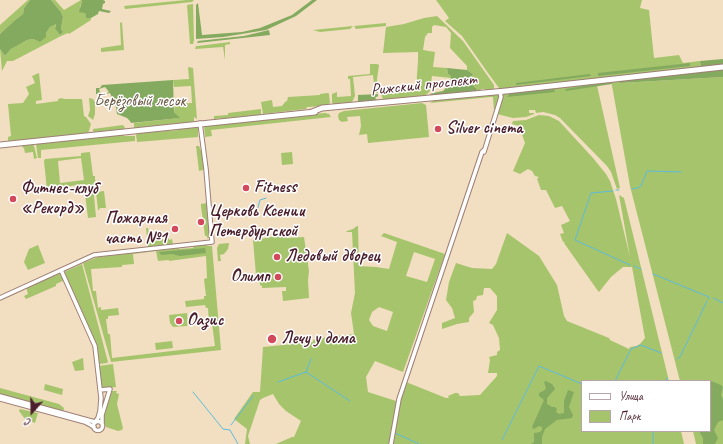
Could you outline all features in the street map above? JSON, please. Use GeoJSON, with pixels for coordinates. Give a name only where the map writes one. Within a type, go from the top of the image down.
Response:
{"type":"FeatureCollection","features":[{"type":"Feature","properties":{"kind":"highway","name":"Рижский проспект"},"geometry":{"type":"LineString","coordinates":[[0,145],[312,112],[322,108],[723,67]]}},
{"type":"Feature","properties":{"kind":"street"},"geometry":{"type":"LineString","coordinates":[[391,444],[399,399],[482,152],[484,150],[500,97],[500,91]]}},
{"type":"Feature","properties":{"kind":"street"},"geometry":{"type":"LineString","coordinates":[[0,298],[98,254],[212,242],[206,169],[200,124]]}},
{"type":"Feature","properties":{"kind":"street"},"geometry":{"type":"LineString","coordinates":[[61,270],[94,346],[100,390],[100,411],[94,427]]}},
{"type":"Feature","properties":{"kind":"street"},"geometry":{"type":"LineString","coordinates":[[0,400],[85,422],[96,429],[100,429],[102,427],[102,415],[110,389],[100,390]]}},
{"type":"Feature","properties":{"kind":"street"},"geometry":{"type":"LineString","coordinates":[[0,396],[102,423]]}},
{"type":"Feature","properties":{"kind":"green space"},"geometry":{"type":"Polygon","coordinates":[[[28,0],[30,0],[24,8],[23,14],[0,34],[0,25],[28,0]]]}},
{"type":"Feature","properties":{"kind":"green space"},"geometry":{"type":"Polygon","coordinates":[[[30,0],[51,0],[61,12],[63,17],[61,29],[63,32],[60,35],[55,29],[56,24],[50,27],[46,33],[46,37],[40,42],[34,39],[27,40],[11,49],[5,56],[0,49],[0,34],[23,14],[24,8],[30,0]]]}},
{"type":"Feature","properties":{"kind":"green space"},"geometry":{"type":"Polygon","coordinates":[[[51,0],[55,0],[64,10],[81,0],[80,7],[85,13],[86,18],[91,18],[91,20],[69,34],[68,33],[61,36],[13,61],[7,61],[2,71],[0,49],[5,56],[11,49],[19,44],[46,33],[50,27],[56,23],[55,29],[60,35],[63,32],[61,29],[63,17],[61,12],[51,0]]]}},
{"type":"Feature","properties":{"kind":"green space"},"geometry":{"type":"Polygon","coordinates":[[[81,0],[103,0],[105,3],[103,4],[102,9],[111,11],[109,13],[99,11],[98,14],[91,18],[86,18],[85,13],[79,12],[81,0]]]}},
{"type":"Feature","properties":{"kind":"green space"},"geometry":{"type":"Polygon","coordinates":[[[194,0],[192,2],[125,9],[124,6],[194,0]]]}},
{"type":"Feature","properties":{"kind":"green space"},"geometry":{"type":"Polygon","coordinates":[[[312,0],[317,0],[296,16],[266,30],[223,37],[196,39],[196,5],[198,3],[202,35],[242,32],[260,28],[292,15],[312,0]]]}},
{"type":"Feature","properties":{"kind":"green space"},"geometry":{"type":"Polygon","coordinates":[[[436,0],[642,0],[640,8],[649,10],[654,58],[679,55],[683,63],[700,61],[701,68],[503,90],[499,88],[462,36],[445,21],[449,18],[436,0]]]}},
{"type":"Feature","properties":{"kind":"green space"},"geometry":{"type":"Polygon","coordinates":[[[193,4],[194,40],[193,44],[190,44],[187,5],[193,4]]]}},
{"type":"Feature","properties":{"kind":"green space"},"geometry":{"type":"Polygon","coordinates":[[[437,16],[463,41],[494,85],[494,89],[481,89],[481,91],[476,92],[477,89],[470,83],[473,74],[467,70],[467,66],[450,48],[451,33],[446,27],[434,25],[432,27],[432,33],[428,33],[425,37],[423,50],[435,52],[433,67],[447,68],[448,74],[451,78],[432,76],[430,91],[425,96],[383,100],[381,93],[416,89],[418,61],[418,52],[383,53],[386,27],[437,16]]]}},
{"type":"Feature","properties":{"kind":"green space"},"geometry":{"type":"Polygon","coordinates":[[[122,22],[124,50],[101,52],[101,48],[121,45],[120,23],[122,22]]]}},
{"type":"Feature","properties":{"kind":"green space"},"geometry":{"type":"Polygon","coordinates":[[[386,23],[386,26],[356,29],[354,26],[386,23]]]}},
{"type":"Feature","properties":{"kind":"green space"},"geometry":{"type":"Polygon","coordinates":[[[353,26],[350,29],[320,32],[313,30],[353,26]]]}},
{"type":"Feature","properties":{"kind":"green space"},"geometry":{"type":"Polygon","coordinates":[[[269,30],[270,35],[197,43],[198,41],[244,36],[269,30]]]}},
{"type":"Feature","properties":{"kind":"green space"},"geometry":{"type":"Polygon","coordinates":[[[230,42],[230,44],[225,45],[225,60],[223,47],[195,49],[196,46],[230,42]]]}},
{"type":"Feature","properties":{"kind":"green space"},"geometry":{"type":"Polygon","coordinates":[[[723,59],[723,66],[701,68],[700,61],[723,59]]]}},
{"type":"Feature","properties":{"kind":"green space"},"geometry":{"type":"Polygon","coordinates":[[[690,63],[690,66],[598,76],[598,73],[690,63]]]}},
{"type":"Feature","properties":{"kind":"green space"},"geometry":{"type":"Polygon","coordinates":[[[370,64],[379,65],[377,79],[378,93],[375,93],[373,75],[353,77],[355,96],[351,104],[333,104],[332,94],[337,92],[337,97],[351,96],[350,79],[348,79],[348,76],[370,74],[370,64]]]}},
{"type":"Feature","properties":{"kind":"green space"},"geometry":{"type":"Polygon","coordinates":[[[188,67],[193,68],[197,119],[194,117],[194,122],[134,128],[134,123],[179,118],[174,112],[175,104],[192,103],[191,86],[174,87],[173,80],[189,79],[188,67]]]}},
{"type":"Feature","properties":{"kind":"green space"},"geometry":{"type":"Polygon","coordinates":[[[447,68],[467,70],[473,74],[470,83],[477,89],[476,92],[430,96],[430,94],[443,91],[445,89],[445,85],[450,85],[451,76],[448,74],[447,68]]]}},
{"type":"Feature","properties":{"kind":"green space"},"geometry":{"type":"Polygon","coordinates":[[[723,68],[723,77],[620,83],[617,79],[723,68]]]}},
{"type":"Feature","properties":{"kind":"green space"},"geometry":{"type":"Polygon","coordinates":[[[39,73],[42,100],[36,101],[36,104],[58,101],[58,99],[62,98],[82,99],[84,116],[91,124],[88,134],[8,141],[8,137],[11,136],[8,104],[23,103],[29,94],[26,87],[35,83],[32,76],[39,73]]]}},
{"type":"Feature","properties":{"kind":"green space"},"geometry":{"type":"Polygon","coordinates":[[[590,74],[591,76],[516,85],[516,83],[590,74]]]}},
{"type":"Feature","properties":{"kind":"green space"},"geometry":{"type":"Polygon","coordinates":[[[723,77],[723,444],[696,444],[693,432],[711,432],[711,380],[680,380],[630,186],[611,80],[617,79],[620,83],[723,77]]]}},
{"type":"Feature","properties":{"kind":"green space","name":"Берёзовый лесок"},"geometry":{"type":"Polygon","coordinates":[[[173,80],[174,112],[180,118],[131,123],[127,118],[117,114],[116,107],[110,93],[105,94],[109,92],[105,87],[99,89],[103,94],[96,94],[96,88],[100,88],[102,85],[173,80]]]}},
{"type":"Feature","properties":{"kind":"green space"},"geometry":{"type":"Polygon","coordinates":[[[611,80],[612,84],[566,91],[565,89],[596,84],[596,81],[611,80]]]}},
{"type":"Feature","properties":{"kind":"green space"},"geometry":{"type":"Polygon","coordinates":[[[596,81],[620,188],[617,189],[611,172],[607,166],[560,118],[543,112],[536,113],[535,110],[529,110],[529,113],[534,114],[526,117],[513,118],[497,114],[504,93],[596,81]]]}},
{"type":"Feature","properties":{"kind":"green space"},"geometry":{"type":"Polygon","coordinates":[[[554,89],[555,92],[507,97],[510,93],[554,89]]]}},
{"type":"Feature","properties":{"kind":"green space"},"geometry":{"type":"Polygon","coordinates":[[[328,93],[330,103],[326,106],[307,107],[306,109],[263,114],[261,102],[272,100],[273,107],[282,106],[287,101],[288,97],[328,93]]]}},
{"type":"Feature","properties":{"kind":"green space"},"geometry":{"type":"Polygon","coordinates":[[[497,93],[500,96],[494,111],[493,97],[430,103],[433,101],[497,93]]]}},
{"type":"Feature","properties":{"kind":"green space"},"geometry":{"type":"Polygon","coordinates":[[[378,94],[375,98],[377,100],[376,102],[360,104],[358,102],[358,95],[378,94]]]}},
{"type":"Feature","properties":{"kind":"green space"},"geometry":{"type":"Polygon","coordinates":[[[89,98],[93,99],[95,102],[95,114],[93,120],[88,116],[90,110],[89,98]]]}},
{"type":"Feature","properties":{"kind":"green space"},"geometry":{"type":"Polygon","coordinates":[[[422,103],[426,105],[429,137],[368,143],[367,134],[359,135],[361,126],[360,116],[347,117],[348,121],[342,122],[339,120],[338,116],[339,113],[344,111],[422,103]]]}},
{"type":"Feature","properties":{"kind":"green space"},"geometry":{"type":"Polygon","coordinates":[[[261,109],[261,115],[214,119],[214,116],[228,115],[228,113],[261,109]]]}},
{"type":"Feature","properties":{"kind":"green space"},"geometry":{"type":"Polygon","coordinates":[[[325,113],[329,114],[331,117],[211,130],[212,136],[205,137],[204,125],[213,123],[325,113]]]}},
{"type":"Feature","properties":{"kind":"green space"},"geometry":{"type":"Polygon","coordinates":[[[539,115],[549,116],[559,121],[606,174],[616,199],[630,257],[619,195],[624,198],[669,380],[581,380],[581,432],[681,432],[684,444],[393,444],[399,406],[406,382],[449,398],[448,396],[455,393],[458,393],[460,396],[480,395],[497,376],[497,373],[488,373],[489,357],[497,355],[497,352],[500,350],[499,338],[493,325],[489,323],[497,310],[497,296],[490,288],[484,288],[483,295],[477,296],[476,300],[473,301],[474,312],[469,318],[469,322],[442,329],[442,323],[455,318],[452,308],[446,300],[449,282],[456,263],[472,268],[492,269],[496,264],[507,233],[539,256],[557,285],[564,316],[567,321],[609,338],[610,340],[629,349],[630,347],[640,344],[645,338],[632,267],[623,267],[611,277],[599,292],[564,243],[565,242],[563,242],[560,234],[564,233],[561,225],[570,221],[562,206],[555,208],[546,190],[541,190],[537,179],[539,177],[535,176],[532,171],[528,169],[520,174],[513,171],[525,143],[519,126],[512,124],[513,121],[526,120],[539,115]]]}},
{"type":"Feature","properties":{"kind":"green space"},"geometry":{"type":"Polygon","coordinates":[[[123,125],[125,128],[124,129],[93,131],[93,129],[123,125]]]}},
{"type":"Feature","properties":{"kind":"green space"},"geometry":{"type":"Polygon","coordinates":[[[197,126],[198,137],[137,142],[136,135],[138,133],[179,130],[179,128],[197,126]]]}},
{"type":"Feature","properties":{"kind":"green space"},"geometry":{"type":"Polygon","coordinates":[[[123,134],[124,136],[135,136],[135,141],[41,150],[41,158],[38,158],[36,144],[123,134]]]}},
{"type":"Feature","properties":{"kind":"green space"},"geometry":{"type":"Polygon","coordinates":[[[33,144],[37,158],[34,159],[33,152],[25,153],[24,148],[22,147],[23,145],[33,144]]]}},
{"type":"Feature","properties":{"kind":"green space"},"geometry":{"type":"Polygon","coordinates":[[[196,146],[199,146],[202,153],[204,169],[199,171],[196,146]]]}},
{"type":"Feature","properties":{"kind":"green space"},"geometry":{"type":"Polygon","coordinates":[[[90,152],[93,176],[95,176],[96,185],[93,185],[96,217],[88,218],[85,194],[89,188],[88,185],[83,184],[47,190],[45,159],[81,156],[81,153],[90,152]],[[81,158],[58,161],[60,183],[84,180],[81,158]]]}},
{"type":"Feature","properties":{"kind":"green space"},"geometry":{"type":"Polygon","coordinates":[[[292,152],[293,164],[282,165],[281,153],[292,152]]]}},
{"type":"Feature","properties":{"kind":"green space"},"geometry":{"type":"Polygon","coordinates":[[[104,191],[106,208],[100,208],[98,210],[96,192],[104,191]]]}},
{"type":"Feature","properties":{"kind":"green space"},"geometry":{"type":"Polygon","coordinates":[[[207,203],[210,238],[205,236],[201,206],[201,204],[207,203]]]}},
{"type":"Feature","properties":{"kind":"green space"},"geometry":{"type":"Polygon","coordinates":[[[358,226],[359,266],[389,269],[397,242],[381,236],[384,233],[445,254],[403,372],[375,361],[366,377],[368,392],[396,401],[390,444],[276,444],[294,437],[301,421],[286,411],[279,404],[273,394],[260,400],[248,436],[250,444],[245,444],[247,429],[234,419],[253,392],[260,392],[263,347],[313,342],[313,340],[327,337],[354,334],[351,313],[355,293],[352,232],[346,232],[358,226]],[[414,252],[406,276],[427,282],[435,259],[414,252]],[[379,307],[372,312],[369,320],[373,326],[387,331],[393,312],[379,307]]]}},
{"type":"Feature","properties":{"kind":"green space"},"geometry":{"type":"Polygon","coordinates":[[[146,228],[148,228],[151,243],[155,242],[155,240],[169,238],[169,240],[172,239],[173,245],[148,248],[146,228]]]}},
{"type":"Feature","properties":{"kind":"green space"},"geometry":{"type":"Polygon","coordinates":[[[286,235],[287,238],[304,237],[309,271],[309,298],[283,301],[282,291],[286,291],[286,287],[262,288],[260,285],[259,275],[256,275],[253,240],[286,235]]]}},
{"type":"Feature","properties":{"kind":"green space"},"geometry":{"type":"Polygon","coordinates":[[[229,243],[228,249],[224,254],[220,255],[221,261],[218,261],[217,248],[219,244],[229,243]]]}},
{"type":"Feature","properties":{"kind":"green space"},"geometry":{"type":"Polygon","coordinates":[[[38,245],[45,263],[28,270],[24,262],[29,249],[38,245]]]}},
{"type":"Feature","properties":{"kind":"green space"},"geometry":{"type":"Polygon","coordinates":[[[194,246],[212,246],[221,350],[111,362],[83,263],[98,257],[179,248],[193,248],[194,246]],[[156,251],[133,254],[134,264],[122,265],[122,267],[91,269],[93,291],[96,291],[98,308],[101,307],[101,310],[118,308],[119,315],[108,316],[108,319],[106,319],[108,334],[110,334],[112,358],[215,346],[212,323],[209,324],[208,308],[206,308],[205,305],[186,307],[185,301],[204,299],[204,296],[206,296],[204,279],[207,278],[206,256],[158,261],[156,251]]]}},
{"type":"Feature","properties":{"kind":"green space"},"geometry":{"type":"Polygon","coordinates":[[[205,248],[206,253],[180,256],[172,254],[161,255],[159,252],[205,248]]]}},
{"type":"Feature","properties":{"kind":"green space"},"geometry":{"type":"Polygon","coordinates":[[[82,264],[108,362],[107,363],[99,364],[95,345],[64,272],[82,264]]]}},
{"type":"Feature","properties":{"kind":"green space"},"geometry":{"type":"Polygon","coordinates":[[[61,273],[65,280],[56,284],[56,286],[26,299],[24,296],[28,294],[26,287],[61,273]]]}},
{"type":"Feature","properties":{"kind":"green space","name":"Оазис"},"geometry":{"type":"Polygon","coordinates":[[[187,313],[187,326],[173,327],[170,323],[169,315],[187,313]]]}},
{"type":"Feature","properties":{"kind":"green space"},"geometry":{"type":"Polygon","coordinates":[[[172,341],[173,348],[156,350],[155,343],[172,341]]]}},
{"type":"Feature","properties":{"kind":"green space"},"geometry":{"type":"Polygon","coordinates":[[[83,358],[84,370],[75,371],[72,362],[83,358]]]}},
{"type":"Feature","properties":{"kind":"green space"},"geometry":{"type":"Polygon","coordinates":[[[113,364],[116,387],[100,389],[99,366],[113,364]]]}},
{"type":"Feature","properties":{"kind":"green space"},"geometry":{"type":"Polygon","coordinates":[[[546,381],[552,384],[555,389],[547,398],[547,404],[555,407],[557,409],[556,412],[559,414],[564,413],[564,401],[568,390],[574,392],[569,407],[573,415],[572,418],[557,420],[545,429],[542,437],[542,444],[531,444],[534,442],[534,433],[542,430],[542,427],[539,426],[534,429],[532,427],[544,400],[539,396],[539,393],[545,390],[546,388],[544,382],[546,381]]]}},
{"type":"Feature","properties":{"kind":"green space"},"geometry":{"type":"Polygon","coordinates":[[[711,381],[723,387],[721,395],[723,400],[723,420],[718,422],[714,430],[718,438],[715,444],[703,444],[703,438],[700,432],[711,432],[711,381]]]}},
{"type":"Feature","properties":{"kind":"green space"},"geometry":{"type":"Polygon","coordinates":[[[45,384],[63,389],[62,395],[44,390],[45,384]]]}},
{"type":"Feature","properties":{"kind":"green space"},"geometry":{"type":"Polygon","coordinates":[[[0,388],[59,404],[64,408],[63,413],[0,396],[0,388]]]}},
{"type":"Feature","properties":{"kind":"green space"},"geometry":{"type":"Polygon","coordinates":[[[112,391],[117,391],[116,393],[119,394],[117,404],[123,428],[122,430],[118,431],[106,427],[104,424],[104,415],[112,391]]]}},
{"type":"Feature","properties":{"kind":"green space"},"geometry":{"type":"Polygon","coordinates":[[[20,409],[38,413],[35,423],[30,421],[27,422],[19,411],[20,409]]]}},
{"type":"Feature","properties":{"kind":"waterway"},"geometry":{"type":"LineString","coordinates":[[632,189],[641,186],[647,171],[681,172]]}},
{"type":"Feature","properties":{"kind":"waterway"},"geometry":{"type":"LineString","coordinates":[[613,191],[591,193],[575,240],[630,265]]}},
{"type":"Feature","properties":{"kind":"waterway"},"geometry":{"type":"LineString","coordinates":[[257,211],[260,200],[266,198]]}},
{"type":"Feature","properties":{"kind":"waterway"},"geometry":{"type":"LineString","coordinates":[[634,266],[641,269]]}},
{"type":"Feature","properties":{"kind":"waterway"},"geometry":{"type":"LineString","coordinates":[[653,274],[709,297],[708,299]]}},
{"type":"Feature","properties":{"kind":"waterway"},"geometry":{"type":"LineString","coordinates":[[713,298],[723,303]]}},
{"type":"Feature","properties":{"kind":"waterway"},"geometry":{"type":"LineString","coordinates":[[677,359],[680,357],[707,301]]}},
{"type":"Feature","properties":{"kind":"waterway"},"geometry":{"type":"LineString","coordinates":[[616,380],[631,349],[641,345],[661,353]]}},
{"type":"Feature","properties":{"kind":"waterway"},"geometry":{"type":"LineString","coordinates":[[278,382],[306,372],[311,359]]}},
{"type":"Feature","properties":{"kind":"waterway"},"geometry":{"type":"LineString","coordinates":[[502,440],[539,366],[581,384]]}},
{"type":"Feature","properties":{"kind":"waterway"},"geometry":{"type":"LineString","coordinates":[[306,372],[350,401]]}},
{"type":"Feature","properties":{"kind":"waterway"},"geometry":{"type":"LineString","coordinates":[[193,392],[223,429],[230,430],[238,444]]}},
{"type":"Feature","properties":{"kind":"waterway"},"geometry":{"type":"LineString","coordinates":[[231,425],[253,396]]}},
{"type":"Feature","properties":{"kind":"waterway"},"geometry":{"type":"LineString","coordinates":[[653,432],[653,444]]}},
{"type":"Feature","properties":{"kind":"waterway"},"geometry":{"type":"LineString","coordinates":[[395,433],[419,444]]}},
{"type":"Feature","properties":{"kind":"place","name":"Silver cinema"},"geometry":{"type":"Point","coordinates":[438,129]}},
{"type":"Feature","properties":{"kind":"place","name":"Fitness"},"geometry":{"type":"Point","coordinates":[246,188]}},
{"type":"Feature","properties":{"kind":"place","name":"Фитнес-клуб «Рекорд»"},"geometry":{"type":"Point","coordinates":[13,199]}},
{"type":"Feature","properties":{"kind":"place","name":"Церковь Ксении Петербургской"},"geometry":{"type":"Point","coordinates":[201,222]}},
{"type":"Feature","properties":{"kind":"place","name":"Пожарная часть №1"},"geometry":{"type":"Point","coordinates":[175,229]}},
{"type":"Feature","properties":{"kind":"place","name":"Ледовый дворец"},"geometry":{"type":"Point","coordinates":[277,257]}},
{"type":"Feature","properties":{"kind":"place","name":"Олимп"},"geometry":{"type":"Point","coordinates":[278,277]}},
{"type":"Feature","properties":{"kind":"place","name":"Оазис"},"geometry":{"type":"Point","coordinates":[179,321]}},
{"type":"Feature","properties":{"kind":"place","name":"Лечу у дома"},"geometry":{"type":"Point","coordinates":[272,339]}}]}
